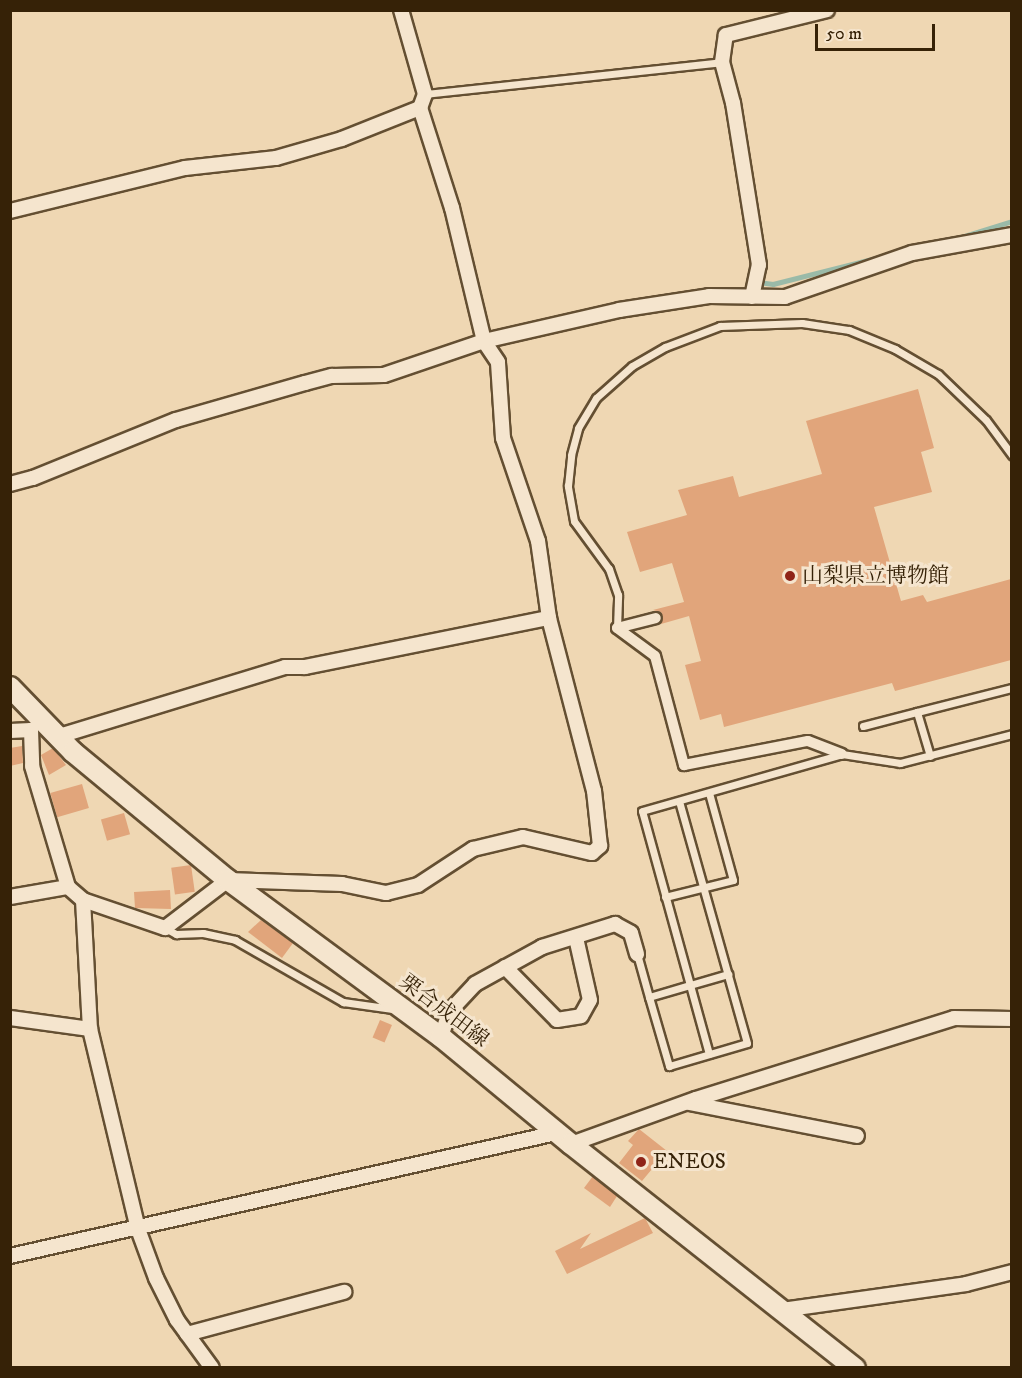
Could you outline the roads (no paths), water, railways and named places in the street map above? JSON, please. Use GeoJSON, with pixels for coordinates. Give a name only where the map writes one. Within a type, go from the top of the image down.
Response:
{"type":"FeatureCollection","features":[{"type":"Feature","properties":{"kind":"main road","name":"栗合成田線"},"geometry":{"type":"LineString","coordinates":[[10,687],[45,731],[228,880],[441,1037],[564,1139],[855,1368]]}},
{"type":"Feature","properties":{"kind":"street"},"geometry":{"type":"LineString","coordinates":[[45,731],[32,766],[68,887],[83,900],[165,928],[228,880],[342,884],[386,893],[418,885],[473,849],[523,837],[592,853],[600,846],[594,791],[549,618],[538,541],[503,438],[498,362],[484,341],[452,208],[420,108],[424,94],[401,10]]}},
{"type":"Feature","properties":{"kind":"street"},"geometry":{"type":"LineString","coordinates":[[752,297],[759,265],[733,103],[722,62],[726,35],[827,10]]}},
{"type":"Feature","properties":{"kind":"street"},"geometry":{"type":"LineString","coordinates":[[10,211],[185,168],[276,158],[342,139],[420,108]]}},
{"type":"Feature","properties":{"kind":"street"},"geometry":{"type":"LineString","coordinates":[[10,484],[33,478],[176,420],[332,376],[384,375],[484,341],[619,310],[709,296],[785,297],[912,253],[1011,236]]}},
{"type":"Feature","properties":{"kind":"street"},"geometry":{"type":"LineString","coordinates":[[10,731],[45,731],[285,667],[305,667],[549,618]]}},
{"type":"Feature","properties":{"kind":"street"},"geometry":{"type":"LineString","coordinates":[[617,628],[656,618]]}},
{"type":"Feature","properties":{"kind":"street"},"geometry":{"type":"LineString","coordinates":[[617,628],[655,656],[684,765],[808,741],[842,754]]}},
{"type":"Feature","properties":{"kind":"street"},"geometry":{"type":"LineString","coordinates":[[10,897],[68,887]]}},
{"type":"Feature","properties":{"kind":"street"},"geometry":{"type":"LineString","coordinates":[[83,900],[90,1029],[138,1229],[156,1278],[187,1334],[212,1368]]}},
{"type":"Feature","properties":{"kind":"street"},"geometry":{"type":"LineString","coordinates":[[441,1037],[449,1012],[475,984],[542,947],[615,924],[631,933],[637,954]]}},
{"type":"Feature","properties":{"kind":"street"},"geometry":{"type":"LineString","coordinates":[[506,967],[557,1020],[581,1016],[591,1000],[576,938]]}},
{"type":"Feature","properties":{"kind":"street"},"geometry":{"type":"LineString","coordinates":[[10,1018],[90,1029]]}},
{"type":"Feature","properties":{"kind":"street"},"geometry":{"type":"LineString","coordinates":[[10,1256],[564,1139],[687,1103],[954,1018],[1011,1019]]}},
{"type":"Feature","properties":{"kind":"street"},"geometry":{"type":"LineString","coordinates":[[687,1103],[857,1136]]}},
{"type":"Feature","properties":{"kind":"street"},"geometry":{"type":"LineString","coordinates":[[782,1310],[966,1284],[1011,1272]]}},
{"type":"Feature","properties":{"kind":"street"},"geometry":{"type":"LineString","coordinates":[[187,1334],[344,1292]]}},
{"type":"Feature","properties":{"kind":"lane"},"geometry":{"type":"LineString","coordinates":[[424,94],[722,62]]}},
{"type":"Feature","properties":{"kind":"lane"},"geometry":{"type":"LineString","coordinates":[[617,628],[618,595],[609,569],[574,521],[568,486],[571,455],[578,429],[596,398],[632,366],[665,347],[720,326],[802,323],[849,330],[895,349],[938,374],[986,420],[1011,455]]}},
{"type":"Feature","properties":{"kind":"lane"},"geometry":{"type":"LineString","coordinates":[[862,726],[1011,688]]}},
{"type":"Feature","properties":{"kind":"lane"},"geometry":{"type":"LineString","coordinates":[[917,712],[930,756]]}},
{"type":"Feature","properties":{"kind":"lane"},"geometry":{"type":"LineString","coordinates":[[709,1054],[642,812],[842,754],[900,763],[1011,734]]}},
{"type":"Feature","properties":{"kind":"lane"},"geometry":{"type":"LineString","coordinates":[[665,897],[733,879],[708,793]]}},
{"type":"Feature","properties":{"kind":"lane"},"geometry":{"type":"LineString","coordinates":[[637,954],[669,1066],[747,1043],[679,801]]}},
{"type":"Feature","properties":{"kind":"lane"},"geometry":{"type":"LineString","coordinates":[[165,928],[176,934],[203,933],[235,940],[343,1002],[403,1011]]}},
{"type":"Feature","properties":{"kind":"lane"},"geometry":{"type":"LineString","coordinates":[[649,997],[728,974]]}},
{"type":"Feature","properties":{"kind":"waterway"},"geometry":{"type":"LineString","coordinates":[[955,239],[1012,221]]}},
{"type":"Feature","properties":{"kind":"waterway"},"geometry":{"type":"LineString","coordinates":[[757,282],[773,284],[880,257]]}},
{"type":"Feature","properties":{"kind":"place","name":"山梨県立博物館"},"geometry":{"type":"Point","coordinates":[790,576]}},
{"type":"Feature","properties":{"kind":"place","name":"ENEOS"},"geometry":{"type":"Point","coordinates":[641,1162]}}]}
